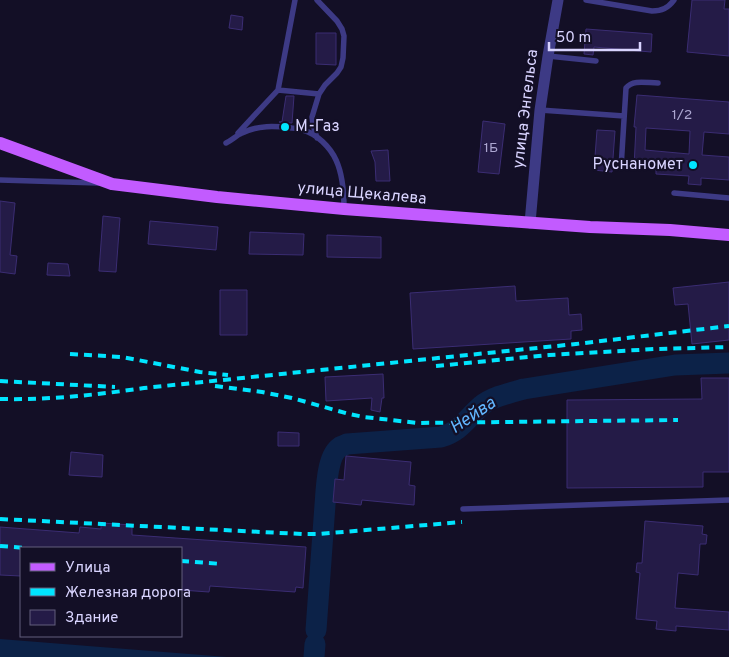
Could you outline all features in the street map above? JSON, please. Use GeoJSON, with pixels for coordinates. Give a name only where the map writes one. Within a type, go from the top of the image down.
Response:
{"type":"FeatureCollection","features":[{"type":"Feature","properties":{"kind":"main road","name":"улица Щекалева"},"geometry":{"type":"LineString","coordinates":[[0,143],[112,184],[217,197],[344,209],[590,228],[670,230],[729,235]]}},
{"type":"Feature","properties":{"kind":"street","name":"улица Энгельса"},"geometry":{"type":"LineString","coordinates":[[530,223],[540,110],[558,0]]}},
{"type":"Feature","properties":{"kind":"lane"},"geometry":{"type":"LineString","coordinates":[[235,138],[278,90],[293,7],[296,0]]}},
{"type":"Feature","properties":{"kind":"lane"},"geometry":{"type":"LineString","coordinates":[[317,0],[337,21],[342,28],[344,36],[342,67],[319,94],[312,117],[318,138]]}},
{"type":"Feature","properties":{"kind":"lane"},"geometry":{"type":"LineString","coordinates":[[586,0],[659,11],[669,7],[674,0]]}},
{"type":"Feature","properties":{"kind":"lane"},"geometry":{"type":"LineString","coordinates":[[548,56],[596,61]]}},
{"type":"Feature","properties":{"kind":"lane"},"geometry":{"type":"LineString","coordinates":[[621,168],[626,88],[635,82],[658,83]]}},
{"type":"Feature","properties":{"kind":"lane"},"geometry":{"type":"LineString","coordinates":[[278,90],[319,94]]}},
{"type":"Feature","properties":{"kind":"lane"},"geometry":{"type":"LineString","coordinates":[[540,110],[624,116]]}},
{"type":"Feature","properties":{"kind":"lane"},"geometry":{"type":"LineString","coordinates":[[226,143],[243,132],[256,128],[275,126],[302,129],[326,144],[337,161],[344,189],[344,209]]}},
{"type":"Feature","properties":{"kind":"lane"},"geometry":{"type":"LineString","coordinates":[[0,180],[112,184]]}},
{"type":"Feature","properties":{"kind":"lane"},"geometry":{"type":"LineString","coordinates":[[674,193],[729,198]]}},
{"type":"Feature","properties":{"kind":"lane"},"geometry":{"type":"LineString","coordinates":[[462,509],[729,500]]}},
{"type":"Feature","properties":{"kind":"water"},"geometry":{"type":"Polygon","coordinates":[[[0,639],[227,657],[0,657],[0,639]]]}},
{"type":"Feature","properties":{"kind":"building"},"geometry":{"type":"Polygon","coordinates":[[[692,0],[725,0],[724,9],[729,9],[729,56],[687,52],[692,0]]]}},
{"type":"Feature","properties":{"kind":"building"},"geometry":{"type":"Polygon","coordinates":[[[231,15],[243,17],[242,30],[229,28],[231,15]]]}},
{"type":"Feature","properties":{"kind":"building"},"geometry":{"type":"Polygon","coordinates":[[[586,29],[652,34],[651,52],[594,47],[593,55],[584,54],[586,29]]]}},
{"type":"Feature","properties":{"kind":"building"},"geometry":{"type":"Polygon","coordinates":[[[316,33],[336,33],[336,65],[316,64],[316,33]]]}},
{"type":"Feature","properties":{"kind":"building"},"geometry":{"type":"Polygon","coordinates":[[[637,95],[729,102],[729,134],[704,132],[702,155],[729,157],[729,180],[701,178],[701,185],[688,184],[689,176],[656,174],[656,168],[634,167],[636,127],[634,127],[637,95]],[[646,128],[645,150],[689,154],[690,131],[646,128]]]}},
{"type":"Feature","properties":{"kind":"building"},"geometry":{"type":"Polygon","coordinates":[[[286,96],[294,96],[292,123],[279,122],[282,122],[286,96]]]}},
{"type":"Feature","properties":{"kind":"building"},"geometry":{"type":"Polygon","coordinates":[[[483,121],[505,124],[499,174],[478,172],[483,121]]]}},
{"type":"Feature","properties":{"kind":"building"},"geometry":{"type":"Polygon","coordinates":[[[597,130],[615,131],[612,172],[594,170],[597,130]]]}},
{"type":"Feature","properties":{"kind":"building"},"geometry":{"type":"Polygon","coordinates":[[[388,150],[390,181],[376,181],[375,162],[371,151],[388,150]]]}},
{"type":"Feature","properties":{"kind":"building"},"geometry":{"type":"Polygon","coordinates":[[[0,201],[15,203],[10,255],[17,256],[15,274],[0,272],[0,201]]]}},
{"type":"Feature","properties":{"kind":"building"},"geometry":{"type":"Polygon","coordinates":[[[103,216],[120,218],[116,272],[99,271],[103,216]]]}},
{"type":"Feature","properties":{"kind":"building"},"geometry":{"type":"Polygon","coordinates":[[[150,221],[218,227],[216,250],[148,244],[150,221]]]}},
{"type":"Feature","properties":{"kind":"building"},"geometry":{"type":"Polygon","coordinates":[[[250,232],[304,234],[303,255],[249,254],[250,232]]]}},
{"type":"Feature","properties":{"kind":"building"},"geometry":{"type":"Polygon","coordinates":[[[327,235],[381,237],[381,258],[327,257],[327,235]]]}},
{"type":"Feature","properties":{"kind":"building"},"geometry":{"type":"Polygon","coordinates":[[[48,263],[68,264],[70,276],[47,275],[48,263]]]}},
{"type":"Feature","properties":{"kind":"building"},"geometry":{"type":"Polygon","coordinates":[[[729,282],[729,340],[692,344],[688,304],[675,305],[673,288],[729,282]]]}},
{"type":"Feature","properties":{"kind":"building"},"geometry":{"type":"Polygon","coordinates":[[[515,286],[516,301],[568,298],[569,315],[581,314],[582,330],[571,331],[571,339],[413,349],[410,293],[515,286]]]}},
{"type":"Feature","properties":{"kind":"building"},"geometry":{"type":"Polygon","coordinates":[[[220,290],[247,290],[247,335],[220,335],[220,290]]]}},
{"type":"Feature","properties":{"kind":"building"},"geometry":{"type":"Polygon","coordinates":[[[383,374],[384,398],[382,398],[380,412],[371,410],[372,398],[326,401],[325,377],[383,374]]]}},
{"type":"Feature","properties":{"kind":"building"},"geometry":{"type":"Polygon","coordinates":[[[701,378],[729,378],[729,472],[703,472],[703,487],[567,488],[567,400],[702,399],[701,378]]]}},
{"type":"Feature","properties":{"kind":"building"},"geometry":{"type":"Polygon","coordinates":[[[278,432],[299,433],[299,446],[278,446],[278,432]]]}},
{"type":"Feature","properties":{"kind":"building"},"geometry":{"type":"Polygon","coordinates":[[[71,452],[103,455],[102,477],[69,475],[71,452]]]}},
{"type":"Feature","properties":{"kind":"building"},"geometry":{"type":"Polygon","coordinates":[[[346,456],[411,462],[409,485],[415,486],[414,505],[362,500],[361,505],[333,502],[335,479],[344,480],[346,456]]]}},
{"type":"Feature","properties":{"kind":"building"},"geometry":{"type":"Polygon","coordinates":[[[645,521],[703,526],[702,534],[707,535],[706,544],[700,544],[698,575],[678,573],[675,608],[729,612],[729,630],[676,626],[676,631],[656,629],[657,621],[636,619],[640,573],[636,572],[637,563],[642,563],[645,521]]]}},
{"type":"Feature","properties":{"kind":"building"},"geometry":{"type":"Polygon","coordinates":[[[101,523],[132,525],[132,535],[306,547],[303,588],[296,587],[295,592],[210,586],[209,592],[182,590],[182,547],[20,547],[20,576],[0,575],[0,527],[79,533],[80,527],[101,529],[101,523]]]}},
{"type":"Feature","properties":{"kind":"waterway","name":"Нейва"},"geometry":{"type":"LineString","coordinates":[[316,630],[327,480],[333,455],[340,447],[347,444],[441,437],[458,428],[490,400],[524,389],[675,365],[729,363]]}},
{"type":"Feature","properties":{"kind":"waterway","name":"Нейва"},"geometry":{"type":"LineString","coordinates":[[314,657],[315,644]]}},
{"type":"Feature","properties":{"kind":"railway"},"geometry":{"type":"LineString","coordinates":[[0,399],[36,399],[90,395],[729,326]]}},
{"type":"Feature","properties":{"kind":"railway"},"geometry":{"type":"LineString","coordinates":[[436,366],[549,355],[729,347]]}},
{"type":"Feature","properties":{"kind":"railway"},"geometry":{"type":"LineString","coordinates":[[70,354],[122,357],[200,372],[228,375]]}},
{"type":"Feature","properties":{"kind":"railway"},"geometry":{"type":"LineString","coordinates":[[0,381],[115,387]]}},
{"type":"Feature","properties":{"kind":"railway"},"geometry":{"type":"LineString","coordinates":[[215,386],[292,398],[364,417],[418,423],[678,420]]}},
{"type":"Feature","properties":{"kind":"railway"},"geometry":{"type":"LineString","coordinates":[[0,519],[302,534],[462,522]]}},
{"type":"Feature","properties":{"kind":"railway"},"geometry":{"type":"LineString","coordinates":[[0,546],[20,548]]}},
{"type":"Feature","properties":{"kind":"railway"},"geometry":{"type":"LineString","coordinates":[[182,561],[222,564]]}},
{"type":"Feature","properties":{"kind":"place","name":"М-Газ"},"geometry":{"type":"Point","coordinates":[285,127]}},
{"type":"Feature","properties":{"kind":"place","name":"Руснаномет"},"geometry":{"type":"Point","coordinates":[693,165]}}]}
